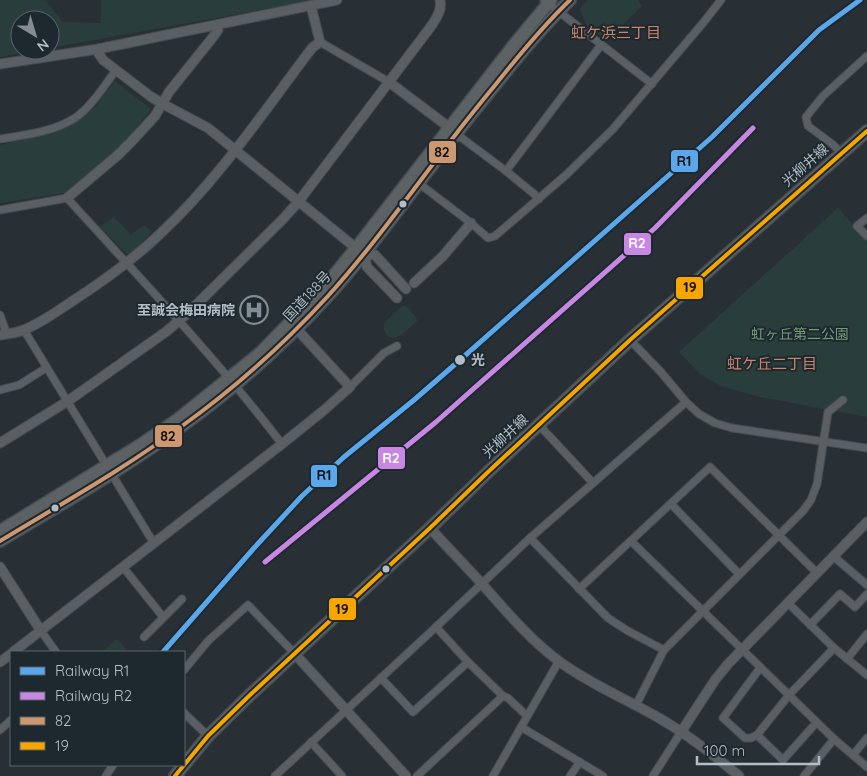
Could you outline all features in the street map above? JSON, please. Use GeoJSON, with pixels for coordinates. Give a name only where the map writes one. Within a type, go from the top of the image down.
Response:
{"type":"FeatureCollection","features":[{"type":"Feature","properties":{"kind":"highway","name":"国道188号"},"geometry":{"type":"LineString","coordinates":[[453,131],[570,0]]}},
{"type":"Feature","properties":{"kind":"highway","name":"国道188号"},"geometry":{"type":"LineString","coordinates":[[0,541],[109,470],[140,445],[232,382],[260,353],[293,325],[321,291],[360,252],[453,131],[547,1]]}},
{"type":"Feature","properties":{"kind":"highway","name":"国道188号"},"geometry":{"type":"LineString","coordinates":[[0,531],[109,470]]}},
{"type":"Feature","properties":{"kind":"main road","name":"光柳井線"},"geometry":{"type":"LineString","coordinates":[[185,764],[208,736],[294,653],[630,340],[867,131]]}},
{"type":"Feature","properties":{"kind":"main road","name":"光柳井線"},"geometry":{"type":"LineString","coordinates":[[175,776],[183,766]]}},
{"type":"Feature","properties":{"kind":"street"},"geometry":{"type":"LineString","coordinates":[[0,64],[98,49],[338,0]]}},
{"type":"Feature","properties":{"kind":"street"},"geometry":{"type":"LineString","coordinates":[[0,443],[68,402],[167,331],[283,219],[299,201],[432,25],[439,14],[440,0]]}},
{"type":"Feature","properties":{"kind":"street"},"geometry":{"type":"LineString","coordinates":[[415,181],[488,238],[495,236],[566,175],[600,142],[652,84],[721,0]]}},
{"type":"Feature","properties":{"kind":"street"},"geometry":{"type":"LineString","coordinates":[[547,1],[558,12],[652,84]]}},
{"type":"Feature","properties":{"kind":"street"},"geometry":{"type":"LineString","coordinates":[[311,6],[320,42],[389,82],[506,171],[539,199]]}},
{"type":"Feature","properties":{"kind":"street"},"geometry":{"type":"LineString","coordinates":[[0,210],[67,198],[118,155],[154,116],[169,92],[214,37],[218,30],[217,25]]}},
{"type":"Feature","properties":{"kind":"street"},"geometry":{"type":"LineString","coordinates":[[3,335],[24,330],[90,290],[161,233],[191,202],[235,150],[312,48],[320,42]]}},
{"type":"Feature","properties":{"kind":"street"},"geometry":{"type":"LineString","coordinates":[[506,171],[601,45]]}},
{"type":"Feature","properties":{"kind":"street"},"geometry":{"type":"LineString","coordinates":[[98,49],[104,60],[116,70],[161,103],[208,128],[299,201],[360,252],[367,267],[397,298]]}},
{"type":"Feature","properties":{"kind":"street"},"geometry":{"type":"LineString","coordinates":[[842,153],[808,126],[806,117],[823,96],[867,56]]}},
{"type":"Feature","properties":{"kind":"street"},"geometry":{"type":"LineString","coordinates":[[0,139],[45,131],[75,118],[90,104],[116,70]]}},
{"type":"Feature","properties":{"kind":"street"},"geometry":{"type":"LineString","coordinates":[[67,198],[179,321],[258,413],[282,444]]}},
{"type":"Feature","properties":{"kind":"street"},"geometry":{"type":"LineString","coordinates":[[867,218],[857,226],[867,236]]}},
{"type":"Feature","properties":{"kind":"street"},"geometry":{"type":"LineString","coordinates":[[414,283],[443,256],[471,223]]}},
{"type":"Feature","properties":{"kind":"street"},"geometry":{"type":"LineString","coordinates":[[360,252],[375,255],[406,290]]}},
{"type":"Feature","properties":{"kind":"street"},"geometry":{"type":"LineString","coordinates":[[0,315],[5,329],[3,335]]}},
{"type":"Feature","properties":{"kind":"street"},"geometry":{"type":"LineString","coordinates":[[293,325],[350,387]]}},
{"type":"Feature","properties":{"kind":"street"},"geometry":{"type":"LineString","coordinates":[[24,330],[155,543]]}},
{"type":"Feature","properties":{"kind":"street"},"geometry":{"type":"LineString","coordinates":[[630,340],[686,402],[700,414],[715,423],[732,428],[867,448]]}},
{"type":"Feature","properties":{"kind":"street"},"geometry":{"type":"LineString","coordinates":[[15,651],[282,444],[323,411],[384,354],[397,346]]}},
{"type":"Feature","properties":{"kind":"street"},"geometry":{"type":"LineString","coordinates":[[0,390],[19,385],[46,368]]}},
{"type":"Feature","properties":{"kind":"street"},"geometry":{"type":"LineString","coordinates":[[636,705],[664,650],[779,535],[811,500],[819,474],[828,412],[843,400]]}},
{"type":"Feature","properties":{"kind":"street"},"geometry":{"type":"LineString","coordinates":[[275,776],[530,538],[686,402]]}},
{"type":"Feature","properties":{"kind":"street"},"geometry":{"type":"LineString","coordinates":[[539,425],[593,483]]}},
{"type":"Feature","properties":{"kind":"street"},"geometry":{"type":"LineString","coordinates":[[579,589],[710,468],[817,573]]}},
{"type":"Feature","properties":{"kind":"street"},"geometry":{"type":"LineString","coordinates":[[671,504],[739,574]]}},
{"type":"Feature","properties":{"kind":"street"},"geometry":{"type":"LineString","coordinates":[[653,776],[715,680],[728,664],[867,522]]}},
{"type":"Feature","properties":{"kind":"street"},"geometry":{"type":"LineString","coordinates":[[430,528],[512,618],[536,642],[559,661],[592,682],[661,719],[712,754],[739,776]]}},
{"type":"Feature","properties":{"kind":"street"},"geometry":{"type":"LineString","coordinates":[[530,538],[608,618],[664,650]]}},
{"type":"Feature","properties":{"kind":"street"},"geometry":{"type":"LineString","coordinates":[[631,541],[789,694],[816,723],[867,767]]}},
{"type":"Feature","properties":{"kind":"street"},"geometry":{"type":"LineString","coordinates":[[834,556],[867,584]]}},
{"type":"Feature","properties":{"kind":"street"},"geometry":{"type":"LineString","coordinates":[[0,567],[55,651]]}},
{"type":"Feature","properties":{"kind":"street"},"geometry":{"type":"LineString","coordinates":[[123,568],[163,617]]}},
{"type":"Feature","properties":{"kind":"street"},"geometry":{"type":"LineString","coordinates":[[810,624],[840,594],[855,607],[867,594]]}},
{"type":"Feature","properties":{"kind":"street"},"geometry":{"type":"LineString","coordinates":[[144,637],[182,599]]}},
{"type":"Feature","properties":{"kind":"street"},"geometry":{"type":"LineString","coordinates":[[788,603],[834,648],[867,675]]}},
{"type":"Feature","properties":{"kind":"street"},"geometry":{"type":"LineString","coordinates":[[185,669],[208,641],[248,605],[406,776]]}},
{"type":"Feature","properties":{"kind":"street"},"geometry":{"type":"LineString","coordinates":[[436,627],[468,662],[527,716]]}},
{"type":"Feature","properties":{"kind":"street"},"geometry":{"type":"LineString","coordinates":[[847,659],[867,634]]}},
{"type":"Feature","properties":{"kind":"street"},"geometry":{"type":"LineString","coordinates":[[760,668],[723,718],[745,738],[751,738],[756,735],[789,694],[834,648]]}},
{"type":"Feature","properties":{"kind":"street"},"geometry":{"type":"LineString","coordinates":[[493,776],[559,661]]}},
{"type":"Feature","properties":{"kind":"street"},"geometry":{"type":"LineString","coordinates":[[381,678],[413,712],[468,662]]}},
{"type":"Feature","properties":{"kind":"street"},"geometry":{"type":"LineString","coordinates":[[417,776],[503,696]]}},
{"type":"Feature","properties":{"kind":"street"},"geometry":{"type":"LineString","coordinates":[[185,714],[208,736]]}},
{"type":"Feature","properties":{"kind":"street"},"geometry":{"type":"LineString","coordinates":[[0,730],[10,721]]}},
{"type":"Feature","properties":{"kind":"street"},"geometry":{"type":"LineString","coordinates":[[756,735],[783,760],[816,723]]}},
{"type":"Feature","properties":{"kind":"street"},"geometry":{"type":"LineString","coordinates":[[521,727],[603,776]]}},
{"type":"Feature","properties":{"kind":"street"},"geometry":{"type":"LineString","coordinates":[[853,755],[867,738]]}},
{"type":"Feature","properties":{"kind":"street"},"geometry":{"type":"LineString","coordinates":[[806,775],[834,740]]}},
{"type":"Feature","properties":{"kind":"street"},"geometry":{"type":"LineString","coordinates":[[311,742],[342,776]]}},
{"type":"Feature","properties":{"kind":"street"},"geometry":{"type":"LineString","coordinates":[[570,776],[580,762]]}},
{"type":"Feature","properties":{"kind":"green space"},"geometry":{"type":"Polygon","coordinates":[[[0,0],[45,0],[53,10],[10,10],[10,55],[0,57],[0,0]]]}},
{"type":"Feature","properties":{"kind":"green space"},"geometry":{"type":"Polygon","coordinates":[[[101,0],[315,0],[60,46],[60,18],[63,22],[101,23],[101,0]]]}},
{"type":"Feature","properties":{"kind":"green space"},"geometry":{"type":"Polygon","coordinates":[[[588,0],[638,0],[642,6],[607,40],[587,26],[580,9],[588,0]]]}},
{"type":"Feature","properties":{"kind":"green space"},"geometry":{"type":"Polygon","coordinates":[[[115,81],[151,109],[132,134],[113,154],[64,193],[0,203],[0,145],[47,134],[70,126],[95,107],[115,81]]]}},
{"type":"Feature","properties":{"kind":"green space","name":"虹ヶ丘第二公園"},"geometry":{"type":"Polygon","coordinates":[[[838,208],[867,240],[867,417],[760,397],[721,386],[699,373],[679,352],[838,208]]]}},
{"type":"Feature","properties":{"kind":"green space"},"geometry":{"type":"Polygon","coordinates":[[[114,217],[131,235],[144,225],[152,232],[129,256],[100,227],[114,217]]]}},
{"type":"Feature","properties":{"kind":"green space"},"geometry":{"type":"Polygon","coordinates":[[[402,306],[406,306],[416,317],[417,321],[402,334],[390,337],[384,331],[385,322],[402,306]]]}},
{"type":"Feature","properties":{"kind":"green space"},"geometry":{"type":"Polygon","coordinates":[[[117,639],[127,651],[102,651],[117,639]]]}},
{"type":"Feature","properties":{"kind":"rail line","name":"R1"},"geometry":{"type":"LineString","coordinates":[[164,651],[302,496],[344,457],[460,360],[712,137],[819,30],[860,0]]}},
{"type":"Feature","properties":{"kind":"rail line","name":"R2"},"geometry":{"type":"LineString","coordinates":[[265,562],[436,422],[655,228],[753,128]]}},
{"type":"Feature","properties":{"kind":"transit line","name":"82"},"geometry":{"type":"LineString","coordinates":[[0,541],[92,486],[160,442],[240,381],[276,348],[345,277],[513,62],[570,0]]}},
{"type":"Feature","properties":{"kind":"transit line","name":"19"},"geometry":{"type":"LineString","coordinates":[[185,764],[208,736],[251,694],[630,340],[867,131]]}},
{"type":"Feature","properties":{"kind":"transit line","name":"19"},"geometry":{"type":"LineString","coordinates":[[175,776],[183,766]]}},
{"type":"Feature","properties":{"kind":"place","name":"至誠会梅田病院"},"geometry":{"type":"Point","coordinates":[254,310]}},
{"type":"Feature","properties":{"kind":"place","name":"光"},"geometry":{"type":"Point","coordinates":[460,360]}},
{"type":"Feature","properties":{"kind":"district","name":"虹ケ浜三丁目"},"geometry":{"type":"Point","coordinates":[616,33]}},
{"type":"Feature","properties":{"kind":"district","name":"虹ケ丘二丁目"},"geometry":{"type":"Point","coordinates":[772,364]}}]}
